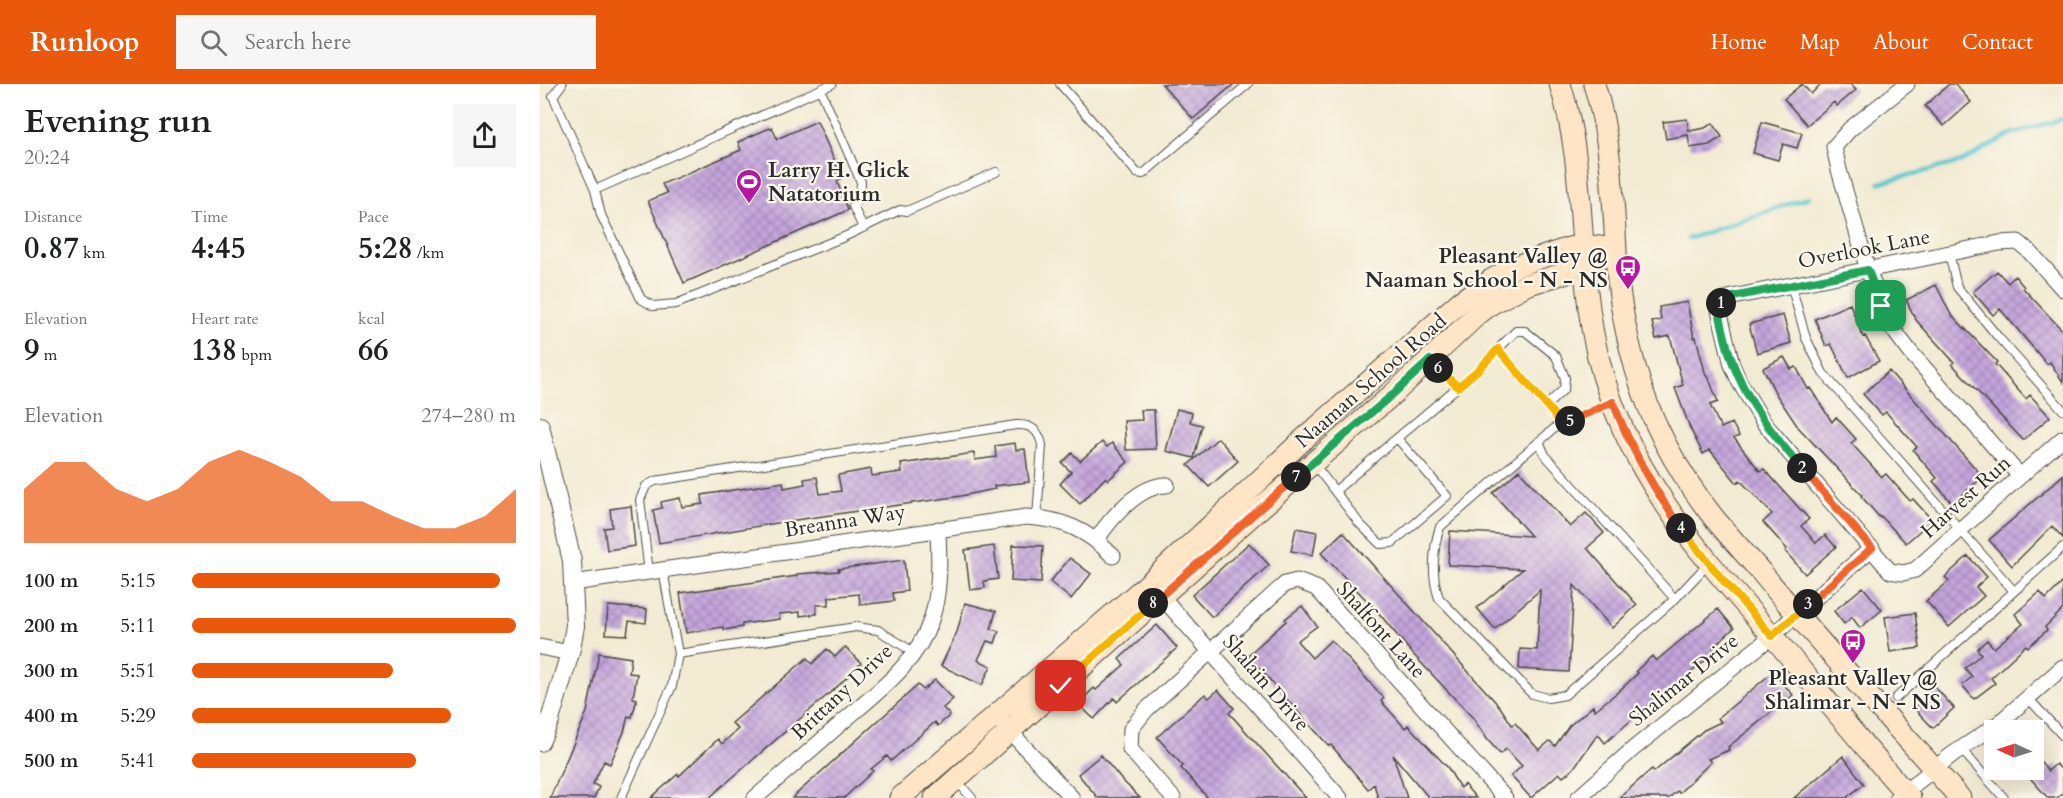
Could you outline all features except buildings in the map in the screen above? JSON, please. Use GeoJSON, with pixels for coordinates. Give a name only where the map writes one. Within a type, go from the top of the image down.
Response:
{"type":"FeatureCollection","features":[{"type":"Feature","properties":{"kind":"main road"},"geometry":{"type":"LineString","coordinates":[[1560,84],[1573,131],[1577,159],[1587,300],[1599,358],[1622,425],[1657,493],[1683,530],[1904,796]]}},
{"type":"Feature","properties":{"kind":"main road"},"geometry":{"type":"LineString","coordinates":[[1594,84],[1611,163],[1616,249],[1625,330],[1653,417],[1668,447],[1714,517],[1796,614],[1960,798]]}},
{"type":"Feature","properties":{"kind":"main road","name":"Naaman School Road"},"geometry":{"type":"LineString","coordinates":[[935,798],[1010,731],[1155,590],[1306,437],[1461,301],[1516,266],[1583,244],[1616,249]]}},
{"type":"Feature","properties":{"kind":"main road","name":"Naaman School Road"},"geometry":{"type":"LineString","coordinates":[[900,798],[995,715],[1313,462],[1491,304],[1526,285],[1585,267],[1616,249]]}},
{"type":"Feature","properties":{"kind":"street"},"geometry":{"type":"LineString","coordinates":[[1907,84],[1851,129],[1834,147],[1839,170],[1868,270],[1881,306],[1899,339],[2020,476]]}},
{"type":"Feature","properties":{"kind":"street","name":"Overlook Lane"},"geometry":{"type":"LineString","coordinates":[[1872,548],[1783,447],[1753,405],[1732,364],[1719,310],[1720,303],[1728,298],[1791,285],[1999,243],[2018,242],[2063,289]]}},
{"type":"Feature","properties":{"kind":"street"},"geometry":{"type":"LineString","coordinates":[[540,426],[572,561],[575,626],[570,653],[550,720],[540,742]]}},
{"type":"Feature","properties":{"kind":"street","name":"Harvest Run"},"geometry":{"type":"LineString","coordinates":[[1872,548],[1890,571],[1903,573],[1915,570],[2063,438]]}},
{"type":"Feature","properties":{"kind":"street"},"geometry":{"type":"LineString","coordinates":[[1097,539],[1109,521],[1143,492],[1158,485],[1167,485]]}},
{"type":"Feature","properties":{"kind":"street","name":"Breanna Way"},"geometry":{"type":"LineString","coordinates":[[573,583],[1026,517],[1069,525],[1097,539],[1113,555]]}},
{"type":"Feature","properties":{"kind":"street","name":"Brittany Drive"},"geometry":{"type":"LineString","coordinates":[[755,798],[893,678],[915,653],[930,621],[937,596],[938,529]]}},
{"type":"Feature","properties":{"kind":"street","name":"Shalimar Drive"},"geometry":{"type":"LineString","coordinates":[[1578,798],[1633,749],[1772,636],[1872,548]]}},
{"type":"Feature","properties":{"kind":"street","name":"Shalfont Lane"},"geometry":{"type":"LineString","coordinates":[[1209,650],[1285,584],[1297,581],[1316,588],[1505,798]]}},
{"type":"Feature","properties":{"kind":"street","name":"Shalain Drive"},"geometry":{"type":"LineString","coordinates":[[1155,590],[1340,798]]}},
{"type":"Feature","properties":{"kind":"street"},"geometry":{"type":"LineString","coordinates":[[540,647],[570,653]]}},
{"type":"Feature","properties":{"kind":"street"},"geometry":{"type":"LineString","coordinates":[[1173,798],[1130,748],[1131,729],[1146,710],[1209,650]]}},
{"type":"Feature","properties":{"kind":"street"},"geometry":{"type":"LineString","coordinates":[[1904,796],[1934,769],[1998,724],[2063,667]]}},
{"type":"Feature","properties":{"kind":"street"},"geometry":{"type":"LineString","coordinates":[[995,715],[1069,797]]}},
{"type":"Feature","properties":{"kind":"lane"},"geometry":{"type":"LineString","coordinates":[[562,84],[553,96],[595,190],[601,215],[641,299],[653,306],[676,304],[844,237],[900,210],[907,211],[996,172]]}},
{"type":"Feature","properties":{"kind":"lane"},"geometry":{"type":"LineString","coordinates":[[595,190],[821,91],[832,84]]}},
{"type":"Feature","properties":{"kind":"lane"},"geometry":{"type":"LineString","coordinates":[[1060,84],[1137,173],[1143,174],[1248,84]]}},
{"type":"Feature","properties":{"kind":"lane"},"geometry":{"type":"LineString","coordinates":[[821,91],[861,182],[860,197],[853,206],[863,228]]}},
{"type":"Feature","properties":{"kind":"lane"},"geometry":{"type":"LineString","coordinates":[[1949,253],[1957,287],[2063,410]]}},
{"type":"Feature","properties":{"kind":"lane"},"geometry":{"type":"LineString","coordinates":[[1791,285],[1806,338],[1823,373],[2013,590]]}},
{"type":"Feature","properties":{"kind":"lane"},"geometry":{"type":"LineString","coordinates":[[1335,492],[1479,369],[1516,331],[1525,331],[1556,356],[1566,378],[1564,389],[1546,406]]}},
{"type":"Feature","properties":{"kind":"lane"},"geometry":{"type":"LineString","coordinates":[[1498,349],[1562,424]]}},
{"type":"Feature","properties":{"kind":"lane"},"geometry":{"type":"LineString","coordinates":[[1430,360],[1458,387]]}},
{"type":"Feature","properties":{"kind":"lane"},"geometry":{"type":"LineString","coordinates":[[1613,402],[1562,424],[1539,441],[1440,527],[1435,539],[1435,587],[1439,598],[1532,694],[1548,698],[1565,695],[1675,599],[1709,563]]}},
{"type":"Feature","properties":{"kind":"lane"},"geometry":{"type":"LineString","coordinates":[[621,798],[672,686],[678,654],[640,500],[646,486],[655,481],[1016,425],[1030,426],[1040,436],[1042,446],[1037,518]]}},
{"type":"Feature","properties":{"kind":"lane"},"geometry":{"type":"LineString","coordinates":[[1313,462],[1359,523],[1380,544],[1392,543],[1447,496],[1397,438]]}},
{"type":"Feature","properties":{"kind":"lane"},"geometry":{"type":"LineString","coordinates":[[1539,441],[1545,455],[1675,599]]}},
{"type":"Feature","properties":{"kind":"lane"},"geometry":{"type":"LineString","coordinates":[[1896,698],[2063,547]]}},
{"type":"Feature","properties":{"kind":"lane"},"geometry":{"type":"LineString","coordinates":[[678,654],[856,627],[878,630],[915,653]]}},
{"type":"Feature","properties":{"kind":"lane"},"geometry":{"type":"LineString","coordinates":[[2028,698],[2063,736]]}},
{"type":"Feature","properties":{"kind":"lane"},"geometry":{"type":"LineString","coordinates":[[1961,749],[2004,798]]}},
{"type":"Feature","properties":{"kind":"lane"},"geometry":{"type":"LineString","coordinates":[[956,780],[972,798]]}},
{"type":"Feature","properties":{"kind":"waterway"},"geometry":{"type":"LineString","coordinates":[[1879,183],[1961,162],[2011,134],[2063,119]]}},
{"type":"Feature","properties":{"kind":"waterway"},"geometry":{"type":"LineString","coordinates":[[1688,239],[1809,197]]}},
{"type":"Feature","properties":{"kind":"place","name":"Larry H. Glick Natatorium"},"geometry":{"type":"Point","coordinates":[749,205]}},
{"type":"Feature","properties":{"kind":"place","name":"Pleasant Valley @ Naaman School - N - NS"},"geometry":{"type":"Point","coordinates":[1628,291]}},
{"type":"Feature","properties":{"kind":"place","name":"Pleasant Valley @ Shalimar - N - NS"},"geometry":{"type":"Point","coordinates":[1853,665]}},
{"type":"Feature","properties":{"kind":"route"},"geometry":{"type":"LineString","coordinates":[[1061,686],[1430,360],[1458,387],[1498,349],[1562,424],[1613,402],[1635,453],[1657,493],[1709,563],[1772,636],[1872,548],[1764,423],[1740,383],[1732,364],[1725,342],[1719,310],[1720,303],[1728,298],[1868,270],[1881,306]]}}]}
